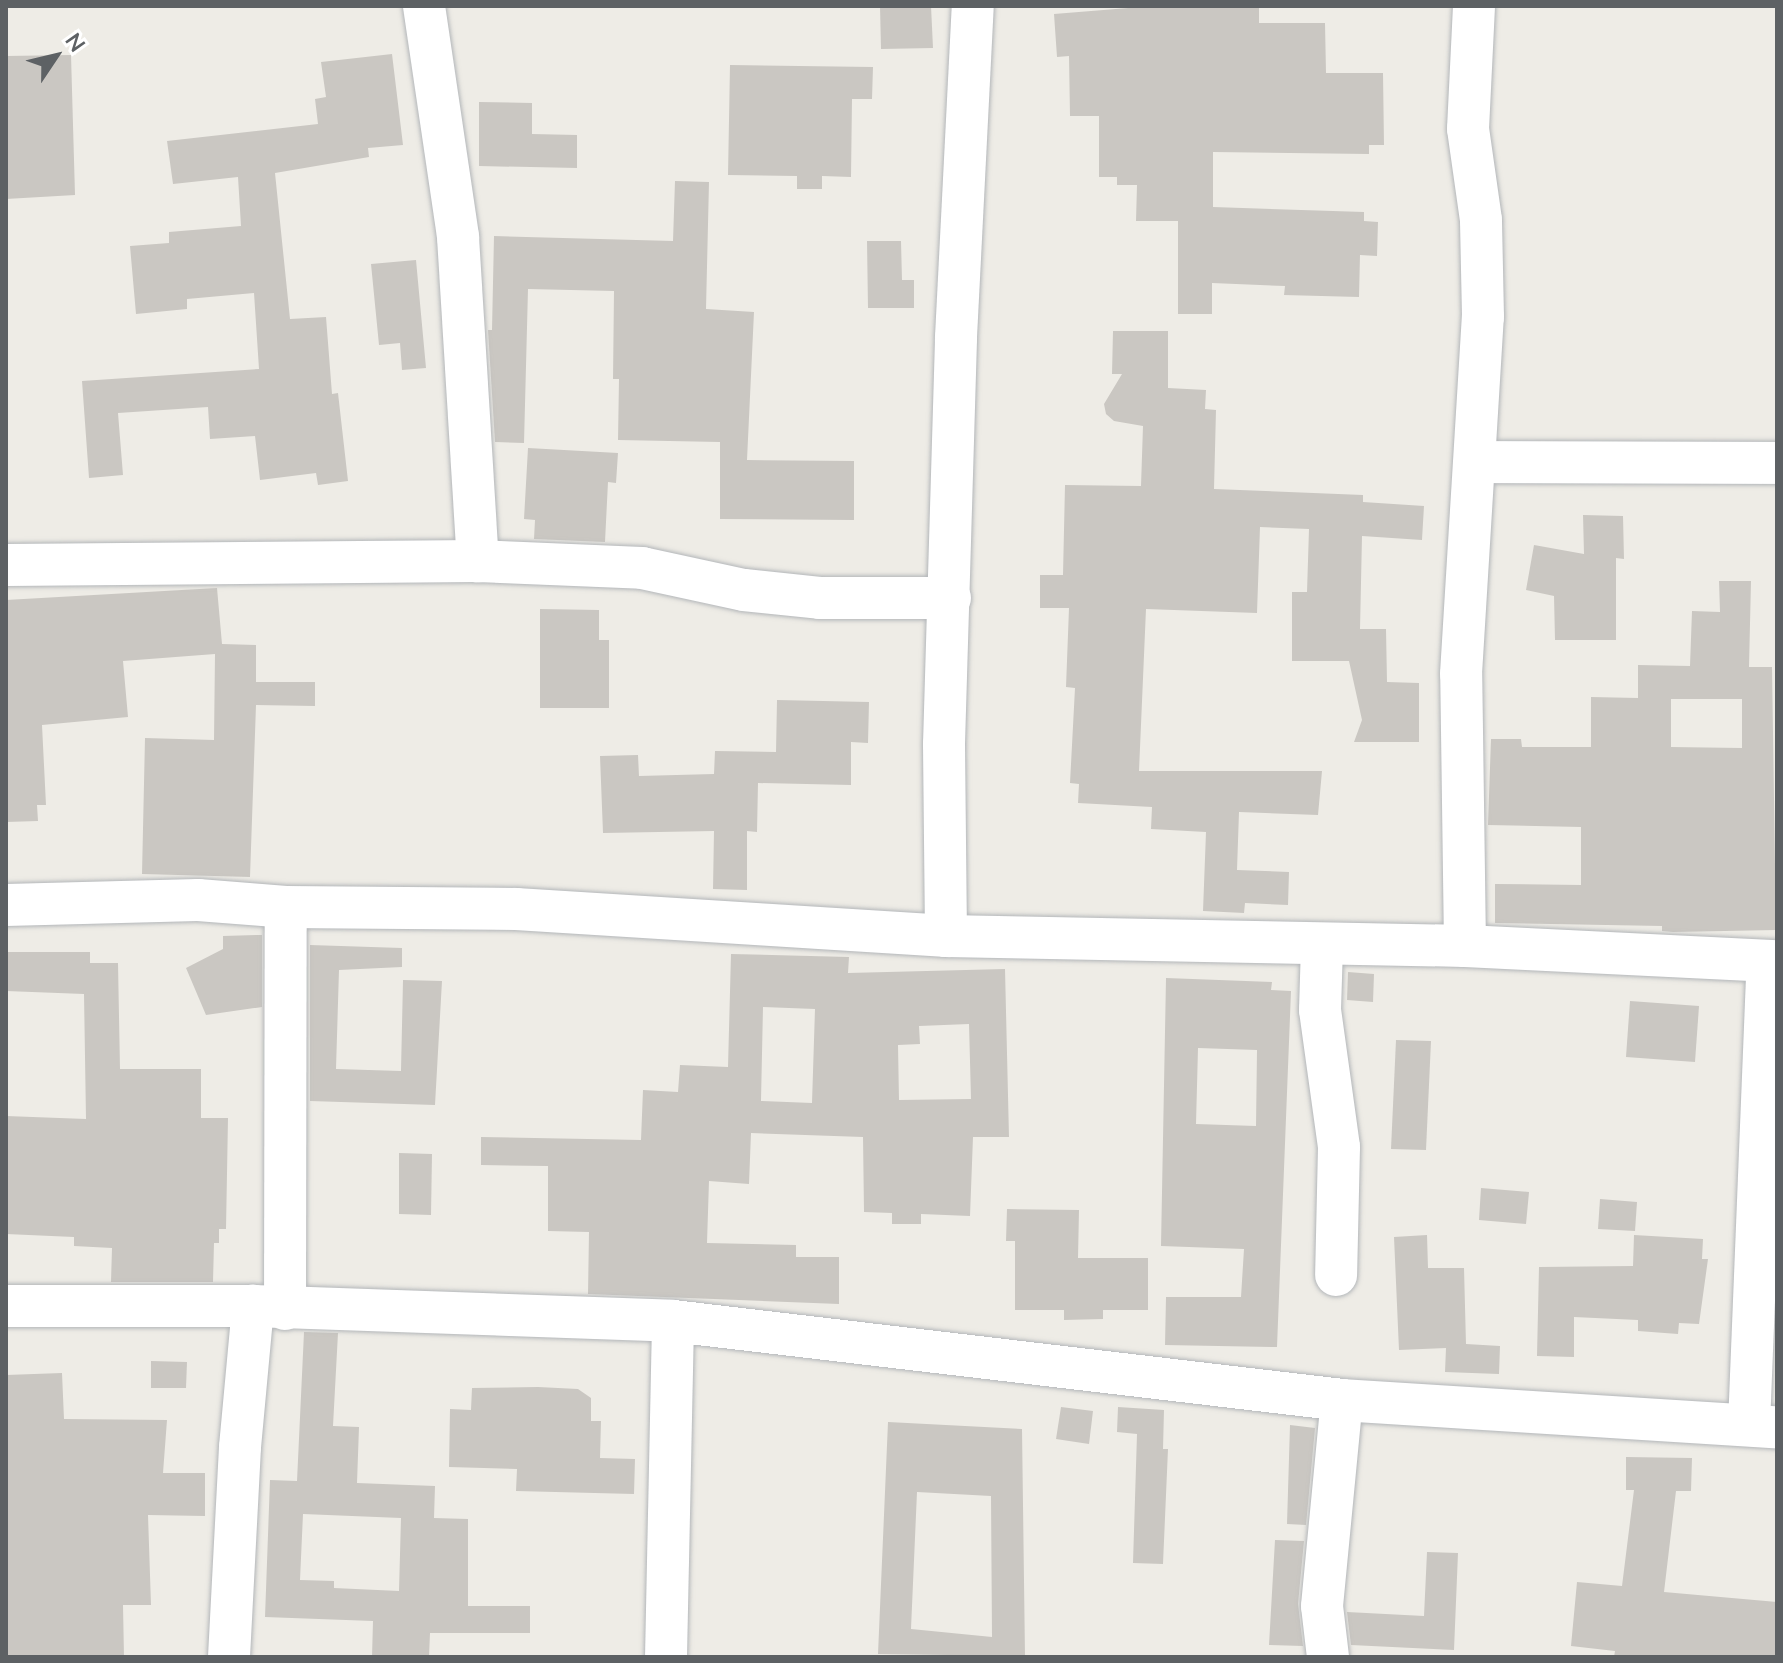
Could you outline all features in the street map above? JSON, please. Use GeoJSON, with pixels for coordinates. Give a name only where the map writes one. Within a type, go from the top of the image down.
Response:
{"type":"FeatureCollection","features":[{"type":"Feature","properties":{"kind":"street"},"geometry":{"type":"LineString","coordinates":[[424,6],[458,237],[478,561]]}},
{"type":"Feature","properties":{"kind":"street"},"geometry":{"type":"LineString","coordinates":[[946,936],[950,598],[973,6]]}},
{"type":"Feature","properties":{"kind":"street"},"geometry":{"type":"LineString","coordinates":[[1465,946],[1461,674],[1477,462],[1481,220],[1468,129],[1474,6]]}},
{"type":"Feature","properties":{"kind":"street"},"geometry":{"type":"LineString","coordinates":[[1477,462],[1777,463]]}},
{"type":"Feature","properties":{"kind":"street"},"geometry":{"type":"LineString","coordinates":[[6,565],[478,561],[642,568],[744,590],[820,598],[950,598]]}},
{"type":"Feature","properties":{"kind":"street"},"geometry":{"type":"LineString","coordinates":[[6,905],[198,900],[286,907],[517,909],[946,936],[1322,946],[1465,946],[1772,961],[1763,1426],[1342,1400],[673,1321],[269,1308],[6,1306]]}},
{"type":"Feature","properties":{"kind":"street"},"geometry":{"type":"LineString","coordinates":[[229,1657],[240,1447],[269,1308],[286,907]]}},
{"type":"Feature","properties":{"kind":"street"},"geometry":{"type":"LineString","coordinates":[[1322,946],[1320,1010],[1339,1147],[1336,1275]]}},
{"type":"Feature","properties":{"kind":"street"},"geometry":{"type":"LineString","coordinates":[[666,1657],[673,1321]]}},
{"type":"Feature","properties":{"kind":"street"},"geometry":{"type":"LineString","coordinates":[[1328,1657],[1322,1606],[1342,1400]]}},
{"type":"Feature","properties":{"kind":"building"},"geometry":{"type":"Polygon","coordinates":[[[880,6],[931,6],[933,48],[881,49],[880,6]]]}},
{"type":"Feature","properties":{"kind":"building"},"geometry":{"type":"Polygon","coordinates":[[[1153,6],[1259,6],[1259,23],[1325,23],[1326,73],[1383,73],[1384,145],[1369,145],[1369,154],[1213,152],[1213,207],[1364,212],[1364,221],[1378,222],[1377,256],[1360,255],[1359,297],[1284,295],[1285,286],[1212,283],[1212,314],[1178,314],[1178,221],[1136,221],[1137,185],[1117,185],[1117,177],[1099,177],[1099,116],[1070,116],[1069,56],[1057,57],[1054,14],[1153,6]]]}},
{"type":"Feature","properties":{"kind":"building"},"geometry":{"type":"Polygon","coordinates":[[[392,54],[403,145],[368,148],[369,157],[275,173],[290,319],[326,317],[332,394],[338,393],[348,481],[318,485],[316,473],[260,480],[255,436],[210,439],[208,407],[118,413],[123,475],[89,478],[82,381],[259,369],[254,293],[187,299],[187,309],[136,314],[130,246],[169,243],[169,232],[241,226],[238,177],[173,184],[167,141],[318,124],[315,99],[326,97],[321,62],[392,54]]]}},
{"type":"Feature","properties":{"kind":"building"},"geometry":{"type":"Polygon","coordinates":[[[71,55],[75,195],[6,199],[6,56],[71,55]]]}},
{"type":"Feature","properties":{"kind":"building"},"geometry":{"type":"Polygon","coordinates":[[[730,65],[873,67],[872,99],[852,99],[851,177],[822,176],[822,189],[797,189],[797,176],[728,175],[730,65]]]}},
{"type":"Feature","properties":{"kind":"building"},"geometry":{"type":"Polygon","coordinates":[[[479,102],[532,103],[532,134],[577,135],[577,168],[479,166],[479,102]]]}},
{"type":"Feature","properties":{"kind":"building"},"geometry":{"type":"Polygon","coordinates":[[[675,181],[709,182],[706,309],[754,312],[747,460],[854,461],[854,520],[720,519],[720,442],[618,440],[619,379],[613,379],[614,291],[528,289],[524,443],[495,442],[488,330],[492,330],[494,236],[673,241],[675,181]]]}},
{"type":"Feature","properties":{"kind":"building"},"geometry":{"type":"Polygon","coordinates":[[[867,241],[901,241],[902,280],[914,280],[914,308],[868,308],[867,241]]]}},
{"type":"Feature","properties":{"kind":"building"},"geometry":{"type":"Polygon","coordinates":[[[416,260],[426,368],[402,370],[400,343],[379,345],[371,264],[416,260]]]}},
{"type":"Feature","properties":{"kind":"building"},"geometry":{"type":"Polygon","coordinates":[[[1113,331],[1168,331],[1168,388],[1206,390],[1205,409],[1216,410],[1214,489],[1363,495],[1363,502],[1424,506],[1422,540],[1362,536],[1360,629],[1386,629],[1387,682],[1419,683],[1419,742],[1354,742],[1362,720],[1349,661],[1292,661],[1292,592],[1307,592],[1309,529],[1260,527],[1257,613],[1146,609],[1139,771],[1322,771],[1318,815],[1239,812],[1237,870],[1289,872],[1288,905],[1245,903],[1244,913],[1203,911],[1206,832],[1151,829],[1152,807],[1078,803],[1079,784],[1070,783],[1075,688],[1066,687],[1069,608],[1040,608],[1040,575],[1063,575],[1065,485],[1141,486],[1143,426],[1114,421],[1106,414],[1104,404],[1122,374],[1112,374],[1113,331]]]}},
{"type":"Feature","properties":{"kind":"building"},"geometry":{"type":"Polygon","coordinates":[[[528,448],[618,453],[616,483],[608,482],[605,542],[534,539],[535,520],[524,519],[528,448]]]}},
{"type":"Feature","properties":{"kind":"building"},"geometry":{"type":"Polygon","coordinates":[[[1583,515],[1623,516],[1624,559],[1616,558],[1616,640],[1555,640],[1554,596],[1526,590],[1534,545],[1584,554],[1583,515]]]}},
{"type":"Feature","properties":{"kind":"building"},"geometry":{"type":"Polygon","coordinates":[[[1719,581],[1751,581],[1749,667],[1772,667],[1776,930],[1673,932],[1662,931],[1662,926],[1495,923],[1495,884],[1581,885],[1581,827],[1488,825],[1491,739],[1521,739],[1522,747],[1591,747],[1591,697],[1638,698],[1638,665],[1690,666],[1692,611],[1720,612],[1719,581]],[[1671,699],[1671,747],[1742,748],[1742,699],[1671,699]]]}},
{"type":"Feature","properties":{"kind":"building"},"geometry":{"type":"Polygon","coordinates":[[[217,588],[222,644],[256,645],[256,682],[315,682],[315,706],[256,705],[250,877],[142,874],[145,738],[214,740],[215,654],[123,661],[128,717],[42,725],[46,805],[37,805],[38,821],[6,822],[6,600],[217,588]]]}},
{"type":"Feature","properties":{"kind":"building"},"geometry":{"type":"Polygon","coordinates":[[[540,609],[599,610],[599,640],[609,640],[609,708],[540,708],[540,609]]]}},
{"type":"Feature","properties":{"kind":"building"},"geometry":{"type":"Polygon","coordinates":[[[777,700],[869,702],[868,743],[851,742],[851,785],[758,783],[757,832],[747,831],[747,890],[713,889],[714,831],[603,833],[600,756],[638,755],[639,776],[714,774],[715,751],[776,752],[777,700]]]}},
{"type":"Feature","properties":{"kind":"building"},"geometry":{"type":"Polygon","coordinates":[[[262,935],[262,1007],[206,1015],[186,968],[223,949],[223,936],[262,935]]]}},
{"type":"Feature","properties":{"kind":"building"},"geometry":{"type":"Polygon","coordinates":[[[310,945],[402,948],[402,967],[339,970],[336,1069],[401,1071],[403,980],[442,981],[435,1105],[310,1101],[310,945]]]}},
{"type":"Feature","properties":{"kind":"building"},"geometry":{"type":"Polygon","coordinates":[[[6,952],[90,952],[90,963],[118,963],[120,1069],[201,1069],[201,1118],[228,1118],[226,1229],[219,1229],[219,1243],[214,1243],[213,1282],[111,1282],[112,1248],[74,1246],[74,1237],[6,1234],[6,1116],[86,1119],[84,994],[6,991],[6,952]]]}},
{"type":"Feature","properties":{"kind":"building"},"geometry":{"type":"Polygon","coordinates":[[[731,954],[849,957],[848,973],[1005,969],[1009,1137],[973,1137],[970,1216],[921,1214],[921,1224],[892,1224],[892,1213],[864,1212],[863,1137],[751,1133],[749,1184],[709,1181],[707,1243],[796,1245],[796,1257],[839,1257],[839,1304],[588,1294],[589,1232],[548,1231],[548,1166],[481,1165],[481,1137],[641,1140],[643,1090],[678,1092],[680,1065],[728,1067],[731,954]],[[763,1007],[761,1101],[812,1103],[815,1009],[763,1007]],[[969,1024],[919,1026],[920,1044],[898,1045],[899,1100],[971,1099],[969,1024]]]}},
{"type":"Feature","properties":{"kind":"building"},"geometry":{"type":"Polygon","coordinates":[[[1348,972],[1374,974],[1373,1002],[1347,1000],[1348,972]]]}},
{"type":"Feature","properties":{"kind":"building"},"geometry":{"type":"Polygon","coordinates":[[[1166,978],[1272,982],[1271,990],[1291,991],[1277,1347],[1165,1345],[1166,1297],[1241,1297],[1244,1249],[1161,1246],[1166,978]],[[1198,1048],[1196,1124],[1256,1126],[1257,1050],[1198,1048]]]}},
{"type":"Feature","properties":{"kind":"building"},"geometry":{"type":"Polygon","coordinates":[[[1630,1001],[1699,1006],[1695,1062],[1626,1057],[1630,1001]]]}},
{"type":"Feature","properties":{"kind":"building"},"geometry":{"type":"Polygon","coordinates":[[[1396,1040],[1431,1041],[1426,1150],[1391,1149],[1396,1040]]]}},
{"type":"Feature","properties":{"kind":"building"},"geometry":{"type":"Polygon","coordinates":[[[399,1153],[432,1154],[431,1215],[399,1214],[399,1153]]]}},
{"type":"Feature","properties":{"kind":"building"},"geometry":{"type":"Polygon","coordinates":[[[1481,1188],[1529,1192],[1526,1224],[1479,1220],[1481,1188]]]}},
{"type":"Feature","properties":{"kind":"building"},"geometry":{"type":"Polygon","coordinates":[[[1600,1199],[1637,1202],[1635,1231],[1598,1229],[1600,1199]]]}},
{"type":"Feature","properties":{"kind":"building"},"geometry":{"type":"Polygon","coordinates":[[[1007,1209],[1079,1210],[1078,1258],[1148,1258],[1148,1310],[1103,1310],[1103,1319],[1064,1320],[1064,1310],[1015,1310],[1015,1241],[1006,1241],[1007,1209]]]}},
{"type":"Feature","properties":{"kind":"building"},"geometry":{"type":"Polygon","coordinates":[[[1427,1235],[1428,1268],[1464,1268],[1466,1344],[1500,1346],[1499,1374],[1445,1372],[1446,1348],[1399,1350],[1394,1237],[1427,1235]]]}},
{"type":"Feature","properties":{"kind":"building"},"geometry":{"type":"Polygon","coordinates":[[[1634,1235],[1703,1239],[1702,1259],[1708,1259],[1699,1324],[1679,1323],[1678,1334],[1638,1331],[1638,1320],[1574,1317],[1574,1357],[1537,1356],[1539,1267],[1633,1266],[1634,1235]]]}},
{"type":"Feature","properties":{"kind":"building"},"geometry":{"type":"Polygon","coordinates":[[[304,1332],[338,1333],[333,1426],[359,1427],[357,1483],[435,1486],[434,1518],[468,1519],[468,1606],[530,1606],[530,1633],[430,1633],[429,1657],[372,1657],[373,1621],[265,1617],[270,1480],[297,1481],[304,1332]],[[303,1514],[300,1580],[334,1581],[334,1588],[399,1591],[401,1518],[303,1514]]]}},
{"type":"Feature","properties":{"kind":"building"},"geometry":{"type":"Polygon","coordinates":[[[151,1361],[187,1362],[186,1388],[151,1388],[151,1361]]]}},
{"type":"Feature","properties":{"kind":"building"},"geometry":{"type":"Polygon","coordinates":[[[62,1373],[64,1419],[167,1420],[163,1473],[205,1473],[205,1516],[148,1515],[151,1605],[123,1605],[124,1657],[6,1657],[6,1375],[62,1373]]]}},
{"type":"Feature","properties":{"kind":"building"},"geometry":{"type":"Polygon","coordinates":[[[472,1388],[578,1389],[591,1398],[591,1421],[601,1421],[600,1458],[635,1459],[634,1494],[516,1491],[517,1469],[449,1467],[450,1409],[471,1410],[472,1388]]]}},
{"type":"Feature","properties":{"kind":"building"},"geometry":{"type":"Polygon","coordinates":[[[1061,1407],[1093,1411],[1089,1444],[1056,1439],[1061,1407]]]}},
{"type":"Feature","properties":{"kind":"building"},"geometry":{"type":"Polygon","coordinates":[[[1118,1407],[1164,1410],[1163,1449],[1168,1449],[1163,1564],[1133,1563],[1137,1434],[1117,1432],[1118,1407]]]}},
{"type":"Feature","properties":{"kind":"building"},"geometry":{"type":"Polygon","coordinates":[[[888,1422],[1022,1429],[1025,1656],[878,1654],[888,1422]],[[917,1492],[911,1629],[992,1637],[991,1496],[917,1492]]]}},
{"type":"Feature","properties":{"kind":"building"},"geometry":{"type":"Polygon","coordinates":[[[1290,1425],[1315,1428],[1306,1525],[1287,1524],[1290,1425]]]}},
{"type":"Feature","properties":{"kind":"building"},"geometry":{"type":"Polygon","coordinates":[[[1626,1457],[1692,1458],[1691,1491],[1676,1491],[1664,1592],[1777,1602],[1777,1657],[1614,1657],[1615,1651],[1571,1646],[1577,1582],[1622,1586],[1634,1490],[1626,1490],[1626,1457]]]}},
{"type":"Feature","properties":{"kind":"building"},"geometry":{"type":"Polygon","coordinates":[[[1275,1540],[1304,1541],[1298,1604],[1303,1646],[1269,1645],[1275,1540]]]}},
{"type":"Feature","properties":{"kind":"building"},"geometry":{"type":"Polygon","coordinates":[[[1427,1552],[1458,1553],[1454,1650],[1351,1645],[1347,1612],[1424,1616],[1427,1552]]]}}]}
